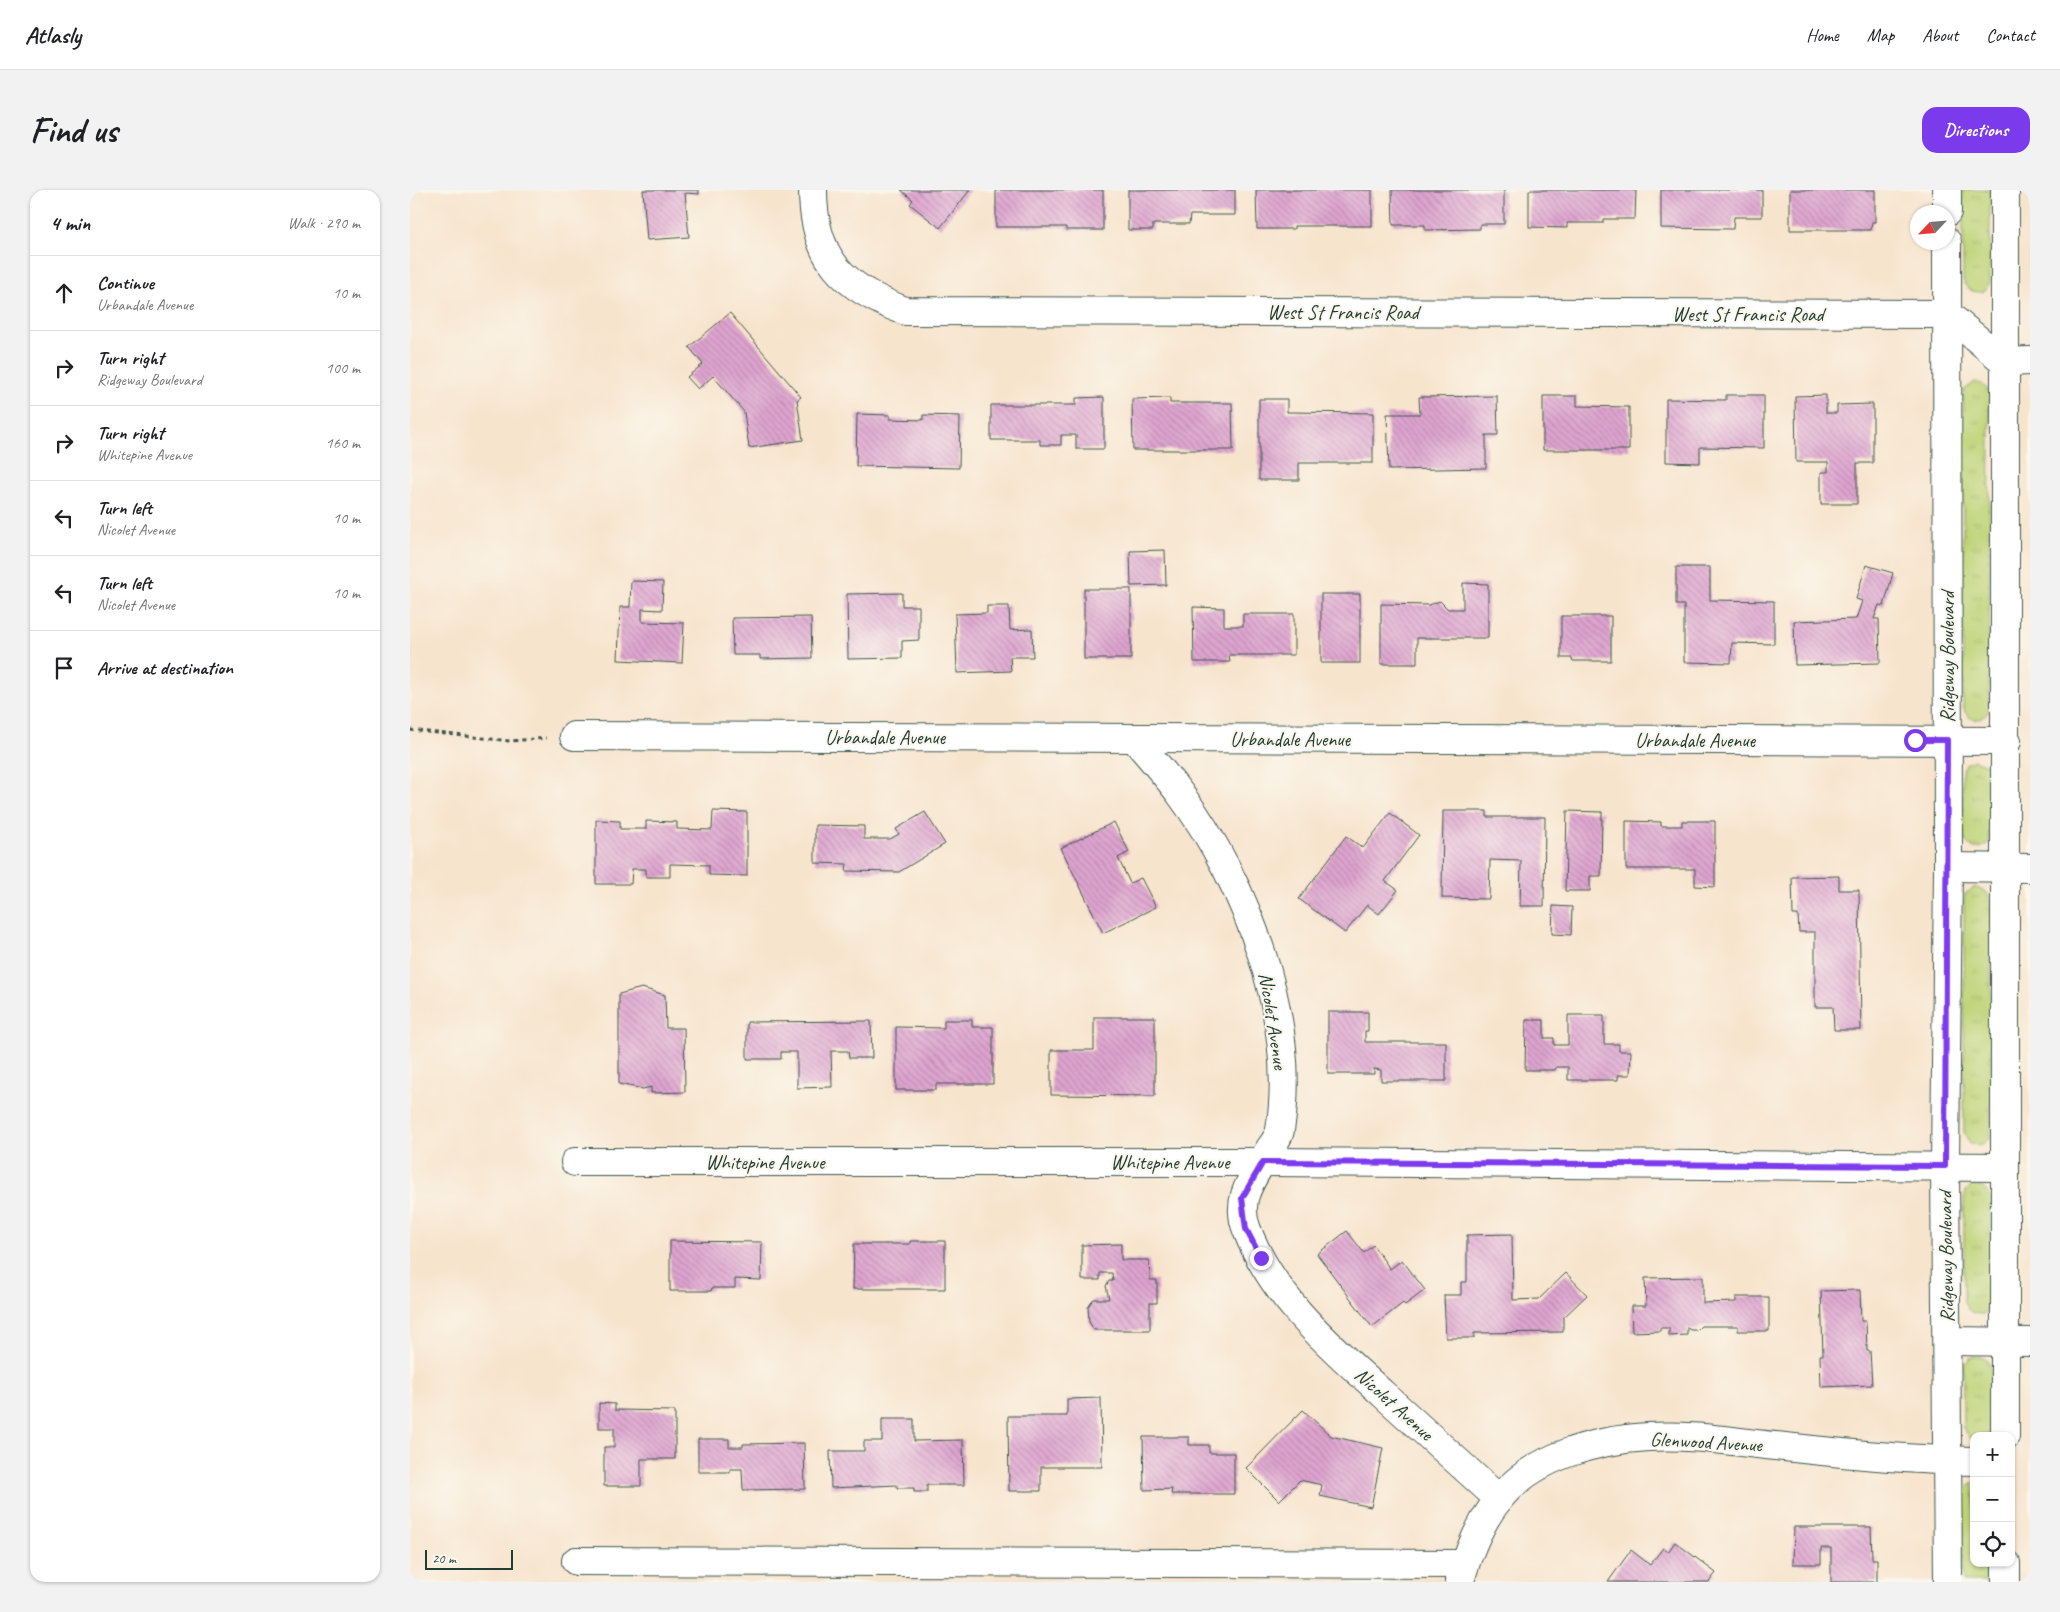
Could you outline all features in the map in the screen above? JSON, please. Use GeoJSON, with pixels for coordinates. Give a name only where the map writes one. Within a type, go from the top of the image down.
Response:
{"type":"FeatureCollection","features":[{"type":"Feature","properties":{"kind":"street","name":"West St Francis Road"},"geometry":{"type":"LineString","coordinates":[[813,190],[814,220],[823,249],[838,272],[859,290],[905,311],[1947,314]]}},
{"type":"Feature","properties":{"kind":"street"},"geometry":{"type":"LineString","coordinates":[[1948,190],[1948,205]]}},
{"type":"Feature","properties":{"kind":"street"},"geometry":{"type":"LineString","coordinates":[[2005,190],[2018,362],[2007,741],[2018,868],[2005,1167],[2017,1342],[2006,1432]]}},
{"type":"Feature","properties":{"kind":"street","name":"Ridgeway Boulevard"},"geometry":{"type":"LineString","coordinates":[[1947,250],[1948,867],[1945,1166],[1947,1341],[1961,1460],[1948,1582]]}},
{"type":"Feature","properties":{"kind":"street"},"geometry":{"type":"LineString","coordinates":[[1947,314],[2018,362]]}},
{"type":"Feature","properties":{"kind":"street","name":"Urbandale Avenue"},"geometry":{"type":"LineString","coordinates":[[574,736],[2007,741]]}},
{"type":"Feature","properties":{"kind":"street","name":"Nicolet Avenue"},"geometry":{"type":"LineString","coordinates":[[1134,738],[1182,796],[1224,864],[1253,926],[1271,987],[1283,1060],[1280,1133],[1242,1198],[1242,1211],[1246,1229],[1274,1280],[1297,1312],[1328,1344],[1499,1498]]}},
{"type":"Feature","properties":{"kind":"street"},"geometry":{"type":"LineString","coordinates":[[1948,867],[2018,868]]}},
{"type":"Feature","properties":{"kind":"street","name":"Whitepine Avenue"},"geometry":{"type":"LineString","coordinates":[[575,1162],[1263,1162],[2005,1167]]}},
{"type":"Feature","properties":{"kind":"street"},"geometry":{"type":"LineString","coordinates":[[1947,1341],[2017,1342]]}},
{"type":"Feature","properties":{"kind":"street","name":"Glenwood Avenue"},"geometry":{"type":"LineString","coordinates":[[1462,1573],[1484,1521],[1499,1498],[1522,1478],[1545,1463],[1571,1451],[1604,1443],[1649,1437],[1691,1438],[1834,1452],[1961,1460]]}},
{"type":"Feature","properties":{"kind":"street"},"geometry":{"type":"LineString","coordinates":[[576,1561],[1462,1573]]}},
{"type":"Feature","properties":{"kind":"street"},"geometry":{"type":"LineString","coordinates":[[2006,1567],[2006,1582]]}},
{"type":"Feature","properties":{"kind":"path"},"geometry":{"type":"LineString","coordinates":[[410,730],[510,741],[574,736]]}},
{"type":"Feature","properties":{"kind":"green space"},"geometry":{"type":"Polygon","coordinates":[[[1963,190],[1990,190],[1990,283],[1983,292],[1970,290],[1966,287],[1963,280],[1963,190]]]}},
{"type":"Feature","properties":{"kind":"green space"},"geometry":{"type":"Polygon","coordinates":[[[1975,382],[1985,386],[1990,396],[1989,711],[1982,718],[1978,719],[1967,715],[1963,707],[1963,397],[1964,390],[1975,382]]]}},
{"type":"Feature","properties":{"kind":"green space"},"geometry":{"type":"Polygon","coordinates":[[[1974,760],[1987,765],[1991,773],[1989,842],[1978,848],[1968,845],[1964,837],[1962,770],[1967,763],[1974,760]]]}},
{"type":"Feature","properties":{"kind":"green space"},"geometry":{"type":"Polygon","coordinates":[[[1975,887],[1987,893],[1991,901],[1991,1133],[1990,1138],[1981,1145],[1970,1144],[1964,1132],[1964,902],[1965,894],[1975,887]]]}},
{"type":"Feature","properties":{"kind":"green space"},"geometry":{"type":"Polygon","coordinates":[[[1972,1186],[1982,1186],[1991,1198],[1991,1301],[1985,1314],[1972,1312],[1967,1309],[1964,1302],[1964,1198],[1966,1191],[1972,1186]]]}},
{"type":"Feature","properties":{"kind":"green space"},"geometry":{"type":"Polygon","coordinates":[[[1972,1356],[1979,1356],[1988,1362],[1991,1368],[1989,1432],[1970,1432],[1970,1437],[1963,1428],[1963,1365],[1972,1356]]]}},
{"type":"Feature","properties":{"kind":"green space"},"geometry":{"type":"Polygon","coordinates":[[[1970,1485],[1970,1567],[1990,1567],[1990,1582],[1963,1582],[1964,1489],[1970,1485]]]}},
{"type":"Feature","properties":{"kind":"building"},"geometry":{"type":"Polygon","coordinates":[[[643,190],[699,190],[699,194],[685,193],[689,237],[647,240],[643,190]]]}},
{"type":"Feature","properties":{"kind":"building"},"geometry":{"type":"Polygon","coordinates":[[[901,190],[970,190],[940,228],[910,204],[913,200],[901,190]]]}},
{"type":"Feature","properties":{"kind":"building"},"geometry":{"type":"Polygon","coordinates":[[[996,190],[1103,190],[1103,230],[1066,230],[1066,227],[996,227],[996,190]]]}},
{"type":"Feature","properties":{"kind":"building"},"geometry":{"type":"Polygon","coordinates":[[[1128,190],[1235,190],[1235,215],[1190,215],[1189,224],[1153,224],[1153,230],[1128,230],[1128,190]]]}},
{"type":"Feature","properties":{"kind":"building"},"geometry":{"type":"Polygon","coordinates":[[[1256,190],[1372,190],[1372,226],[1294,226],[1294,229],[1257,229],[1256,190]]]}},
{"type":"Feature","properties":{"kind":"building"},"geometry":{"type":"Polygon","coordinates":[[[1392,190],[1504,190],[1504,224],[1480,224],[1480,229],[1425,230],[1425,225],[1393,225],[1392,190]]]}},
{"type":"Feature","properties":{"kind":"building"},"geometry":{"type":"Polygon","coordinates":[[[1529,190],[1636,190],[1635,219],[1603,219],[1603,223],[1567,223],[1567,228],[1529,227],[1529,190]]]}},
{"type":"Feature","properties":{"kind":"building"},"geometry":{"type":"Polygon","coordinates":[[[1661,190],[1762,190],[1762,217],[1734,217],[1733,229],[1661,228],[1661,190]]]}},
{"type":"Feature","properties":{"kind":"building"},"geometry":{"type":"Polygon","coordinates":[[[1790,190],[1875,190],[1875,222],[1872,222],[1871,230],[1790,230],[1790,190]]]}},
{"type":"Feature","properties":{"kind":"building"},"geometry":{"type":"Polygon","coordinates":[[[730,313],[801,397],[797,400],[803,440],[749,448],[744,412],[713,376],[698,389],[687,377],[703,364],[689,347],[730,313]]]}},
{"type":"Feature","properties":{"kind":"building"},"geometry":{"type":"Polygon","coordinates":[[[1726,395],[1764,395],[1764,448],[1700,447],[1700,463],[1666,462],[1666,399],[1726,400],[1726,395]]]}},
{"type":"Feature","properties":{"kind":"building"},"geometry":{"type":"Polygon","coordinates":[[[1826,395],[1826,413],[1837,413],[1837,405],[1873,404],[1873,463],[1857,463],[1857,504],[1821,504],[1821,472],[1828,472],[1828,462],[1796,462],[1795,396],[1826,395]]]}},
{"type":"Feature","properties":{"kind":"building"},"geometry":{"type":"Polygon","coordinates":[[[1497,396],[1498,435],[1486,435],[1486,468],[1389,470],[1387,414],[1420,414],[1419,397],[1497,396]]]}},
{"type":"Feature","properties":{"kind":"building"},"geometry":{"type":"Polygon","coordinates":[[[1543,396],[1577,396],[1577,406],[1629,407],[1629,450],[1543,450],[1543,396]]]}},
{"type":"Feature","properties":{"kind":"building"},"geometry":{"type":"Polygon","coordinates":[[[1104,397],[1104,449],[1076,449],[1076,435],[1061,435],[1061,445],[1040,445],[1040,440],[991,440],[991,405],[1076,405],[1076,398],[1104,397]]]}},
{"type":"Feature","properties":{"kind":"building"},"geometry":{"type":"Polygon","coordinates":[[[1170,398],[1170,403],[1232,403],[1233,450],[1133,450],[1132,399],[1170,398]]]}},
{"type":"Feature","properties":{"kind":"building"},"geometry":{"type":"Polygon","coordinates":[[[1259,399],[1287,399],[1287,412],[1373,413],[1373,463],[1299,463],[1299,480],[1259,480],[1259,399]]]}},
{"type":"Feature","properties":{"kind":"building"},"geometry":{"type":"Polygon","coordinates":[[[857,414],[890,415],[890,419],[923,420],[923,415],[960,416],[959,468],[856,466],[857,414]]]}},
{"type":"Feature","properties":{"kind":"building"},"geometry":{"type":"Polygon","coordinates":[[[1165,550],[1166,585],[1131,586],[1130,551],[1165,550]]]}},
{"type":"Feature","properties":{"kind":"building"},"geometry":{"type":"Polygon","coordinates":[[[1866,565],[1893,573],[1884,606],[1879,605],[1874,619],[1879,619],[1880,663],[1795,665],[1794,621],[1856,619],[1862,601],[1856,599],[1866,565]]]}},
{"type":"Feature","properties":{"kind":"building"},"geometry":{"type":"Polygon","coordinates":[[[1676,567],[1710,567],[1710,600],[1774,601],[1774,644],[1732,643],[1731,663],[1684,662],[1684,605],[1676,605],[1676,567]]]}},
{"type":"Feature","properties":{"kind":"building"},"geometry":{"type":"Polygon","coordinates":[[[631,581],[663,582],[662,610],[642,609],[642,622],[684,623],[682,663],[618,660],[620,607],[630,607],[631,581]]]}},
{"type":"Feature","properties":{"kind":"building"},"geometry":{"type":"Polygon","coordinates":[[[1463,583],[1488,584],[1488,638],[1417,638],[1417,664],[1381,664],[1381,604],[1429,605],[1440,601],[1448,609],[1463,609],[1463,583]]]}},
{"type":"Feature","properties":{"kind":"building"},"geometry":{"type":"Polygon","coordinates":[[[1084,589],[1131,589],[1131,659],[1084,659],[1084,589]]]}},
{"type":"Feature","properties":{"kind":"building"},"geometry":{"type":"Polygon","coordinates":[[[902,593],[902,606],[919,606],[919,640],[902,641],[902,658],[848,659],[847,594],[902,593]]]}},
{"type":"Feature","properties":{"kind":"building"},"geometry":{"type":"Polygon","coordinates":[[[1321,594],[1360,594],[1360,663],[1321,663],[1321,594]]]}},
{"type":"Feature","properties":{"kind":"building"},"geometry":{"type":"Polygon","coordinates":[[[987,606],[1009,606],[1010,630],[1032,629],[1033,657],[1010,657],[1011,671],[957,673],[955,614],[987,613],[987,606]]]}},
{"type":"Feature","properties":{"kind":"building"},"geometry":{"type":"Polygon","coordinates":[[[1193,607],[1224,608],[1224,626],[1243,626],[1243,614],[1294,614],[1294,655],[1229,655],[1230,662],[1194,662],[1193,607]]]}},
{"type":"Feature","properties":{"kind":"building"},"geometry":{"type":"Polygon","coordinates":[[[1561,616],[1611,616],[1611,661],[1573,661],[1572,658],[1561,658],[1561,616]]]}},
{"type":"Feature","properties":{"kind":"building"},"geometry":{"type":"Polygon","coordinates":[[[811,617],[812,658],[760,659],[760,655],[733,655],[732,618],[811,617]]]}},
{"type":"Feature","properties":{"kind":"building"},"geometry":{"type":"Polygon","coordinates":[[[713,811],[747,812],[747,876],[709,875],[709,865],[670,864],[670,877],[646,877],[646,869],[632,869],[631,884],[596,884],[596,820],[620,821],[620,829],[646,829],[646,821],[677,822],[677,829],[712,830],[713,811]]]}},
{"type":"Feature","properties":{"kind":"building"},"geometry":{"type":"Polygon","coordinates":[[[1443,811],[1487,811],[1487,817],[1545,817],[1544,906],[1520,906],[1521,861],[1490,860],[1489,899],[1442,898],[1443,811]]]}},
{"type":"Feature","properties":{"kind":"building"},"geometry":{"type":"Polygon","coordinates":[[[1567,811],[1602,812],[1601,876],[1590,876],[1590,891],[1565,891],[1567,811]]]}},
{"type":"Feature","properties":{"kind":"building"},"geometry":{"type":"Polygon","coordinates":[[[925,812],[945,844],[899,872],[846,871],[847,864],[815,863],[815,825],[864,826],[864,839],[890,839],[899,834],[896,829],[925,812]]]}},
{"type":"Feature","properties":{"kind":"building"},"geometry":{"type":"Polygon","coordinates":[[[1390,813],[1419,835],[1385,881],[1398,890],[1379,914],[1367,905],[1345,933],[1299,899],[1346,836],[1363,848],[1390,813]]]}},
{"type":"Feature","properties":{"kind":"building"},"geometry":{"type":"Polygon","coordinates":[[[1626,821],[1661,822],[1661,826],[1682,826],[1682,821],[1715,821],[1715,887],[1695,886],[1695,869],[1626,869],[1626,821]]]}},
{"type":"Feature","properties":{"kind":"building"},"geometry":{"type":"Polygon","coordinates":[[[1114,822],[1129,852],[1118,858],[1130,883],[1141,878],[1156,907],[1103,933],[1061,848],[1114,822]]]}},
{"type":"Feature","properties":{"kind":"building"},"geometry":{"type":"Polygon","coordinates":[[[1839,876],[1839,890],[1859,890],[1861,1030],[1834,1030],[1833,1007],[1815,1007],[1815,932],[1799,932],[1798,915],[1793,915],[1792,877],[1839,876]]]}},
{"type":"Feature","properties":{"kind":"building"},"geometry":{"type":"Polygon","coordinates":[[[1553,906],[1572,907],[1571,935],[1552,934],[1553,906]]]}},
{"type":"Feature","properties":{"kind":"building"},"geometry":{"type":"Polygon","coordinates":[[[642,988],[665,995],[666,1028],[684,1028],[685,1092],[651,1093],[651,1087],[643,1089],[619,1084],[619,994],[642,988]]]}},
{"type":"Feature","properties":{"kind":"building"},"geometry":{"type":"Polygon","coordinates":[[[1328,1012],[1368,1012],[1368,1031],[1365,1031],[1365,1042],[1446,1042],[1446,1081],[1381,1081],[1381,1070],[1374,1069],[1374,1074],[1328,1074],[1328,1012]]]}},
{"type":"Feature","properties":{"kind":"building"},"geometry":{"type":"Polygon","coordinates":[[[1568,1015],[1604,1015],[1604,1044],[1619,1044],[1619,1051],[1631,1051],[1630,1075],[1618,1075],[1618,1080],[1568,1080],[1568,1067],[1556,1067],[1555,1070],[1525,1070],[1526,1020],[1544,1020],[1544,1038],[1554,1038],[1554,1045],[1568,1045],[1568,1015]]]}},
{"type":"Feature","properties":{"kind":"building"},"geometry":{"type":"Polygon","coordinates":[[[1094,1017],[1155,1017],[1155,1096],[1051,1095],[1051,1050],[1094,1050],[1094,1017]]]}},
{"type":"Feature","properties":{"kind":"building"},"geometry":{"type":"Polygon","coordinates":[[[944,1020],[972,1020],[972,1027],[993,1027],[993,1084],[936,1084],[936,1090],[896,1090],[896,1027],[944,1028],[944,1020]]]}},
{"type":"Feature","properties":{"kind":"building"},"geometry":{"type":"Polygon","coordinates":[[[871,1021],[872,1058],[849,1058],[848,1051],[831,1051],[832,1087],[797,1088],[797,1052],[781,1052],[781,1059],[747,1059],[747,1022],[871,1021]]]}},
{"type":"Feature","properties":{"kind":"building"},"geometry":{"type":"Polygon","coordinates":[[[1347,1231],[1364,1253],[1373,1245],[1390,1269],[1402,1260],[1425,1290],[1405,1305],[1403,1303],[1372,1327],[1317,1254],[1347,1231]]]}},
{"type":"Feature","properties":{"kind":"building"},"geometry":{"type":"Polygon","coordinates":[[[1512,1234],[1513,1300],[1539,1299],[1566,1273],[1587,1295],[1563,1318],[1563,1332],[1474,1333],[1474,1338],[1446,1338],[1444,1295],[1461,1295],[1461,1282],[1467,1282],[1467,1235],[1512,1234]]]}},
{"type":"Feature","properties":{"kind":"building"},"geometry":{"type":"Polygon","coordinates":[[[670,1241],[762,1242],[761,1280],[735,1279],[735,1288],[712,1288],[711,1291],[670,1291],[670,1241]]]}},
{"type":"Feature","properties":{"kind":"building"},"geometry":{"type":"Polygon","coordinates":[[[910,1241],[945,1241],[945,1289],[853,1289],[854,1244],[910,1244],[910,1241]]]}},
{"type":"Feature","properties":{"kind":"building"},"geometry":{"type":"Polygon","coordinates":[[[1121,1244],[1121,1260],[1149,1260],[1150,1280],[1157,1280],[1157,1303],[1150,1303],[1150,1330],[1094,1330],[1089,1322],[1088,1307],[1094,1299],[1109,1299],[1106,1286],[1109,1281],[1113,1281],[1112,1273],[1100,1273],[1100,1280],[1082,1280],[1082,1245],[1121,1244]]]}},
{"type":"Feature","properties":{"kind":"building"},"geometry":{"type":"Polygon","coordinates":[[[1703,1277],[1703,1303],[1736,1302],[1736,1297],[1769,1297],[1769,1331],[1738,1331],[1738,1326],[1701,1326],[1697,1330],[1690,1330],[1687,1327],[1687,1335],[1669,1336],[1669,1328],[1660,1328],[1660,1331],[1632,1332],[1631,1306],[1646,1306],[1645,1278],[1703,1277]]]}},
{"type":"Feature","properties":{"kind":"building"},"geometry":{"type":"Polygon","coordinates":[[[1860,1290],[1861,1321],[1866,1321],[1867,1351],[1870,1351],[1872,1385],[1821,1387],[1820,1355],[1823,1355],[1821,1291],[1860,1290]]]}},
{"type":"Feature","properties":{"kind":"building"},"geometry":{"type":"Polygon","coordinates":[[[1101,1398],[1102,1467],[1041,1467],[1041,1491],[1009,1491],[1008,1416],[1067,1416],[1067,1399],[1101,1398]]]}},
{"type":"Feature","properties":{"kind":"building"},"geometry":{"type":"Polygon","coordinates":[[[599,1403],[615,1404],[615,1410],[675,1411],[675,1459],[641,1459],[641,1486],[604,1486],[604,1447],[614,1447],[614,1428],[599,1428],[599,1403]]]}},
{"type":"Feature","properties":{"kind":"building"},"geometry":{"type":"Polygon","coordinates":[[[1303,1410],[1331,1436],[1383,1448],[1371,1507],[1320,1496],[1322,1485],[1300,1480],[1279,1501],[1246,1468],[1303,1410]]]}},
{"type":"Feature","properties":{"kind":"building"},"geometry":{"type":"Polygon","coordinates":[[[882,1419],[914,1419],[914,1441],[963,1440],[964,1485],[927,1485],[927,1492],[914,1492],[914,1488],[897,1488],[897,1485],[831,1488],[830,1451],[864,1451],[864,1441],[882,1441],[882,1419]]]}},
{"type":"Feature","properties":{"kind":"building"},"geometry":{"type":"Polygon","coordinates":[[[1143,1437],[1189,1437],[1189,1445],[1209,1445],[1209,1453],[1234,1453],[1234,1494],[1171,1494],[1172,1489],[1144,1490],[1143,1437]]]}},
{"type":"Feature","properties":{"kind":"building"},"geometry":{"type":"Polygon","coordinates":[[[698,1439],[729,1439],[729,1447],[743,1447],[743,1444],[804,1443],[805,1489],[743,1490],[742,1469],[730,1469],[730,1472],[698,1472],[698,1439]]]}},
{"type":"Feature","properties":{"kind":"building"},"geometry":{"type":"Polygon","coordinates":[[[1794,1527],[1871,1527],[1872,1559],[1877,1559],[1877,1582],[1831,1582],[1831,1548],[1821,1548],[1821,1564],[1793,1564],[1794,1527]]]}},
{"type":"Feature","properties":{"kind":"building"},"geometry":{"type":"Polygon","coordinates":[[[1675,1542],[1716,1573],[1709,1582],[1608,1582],[1631,1550],[1650,1565],[1663,1548],[1668,1552],[1675,1542]]]}},
{"type":"Feature","properties":{"kind":"route"},"geometry":{"type":"LineString","coordinates":[[1261,1258],[1246,1229],[1242,1211],[1242,1198],[1263,1162],[1945,1166],[1948,867],[1947,740],[1915,740]]}}]}
